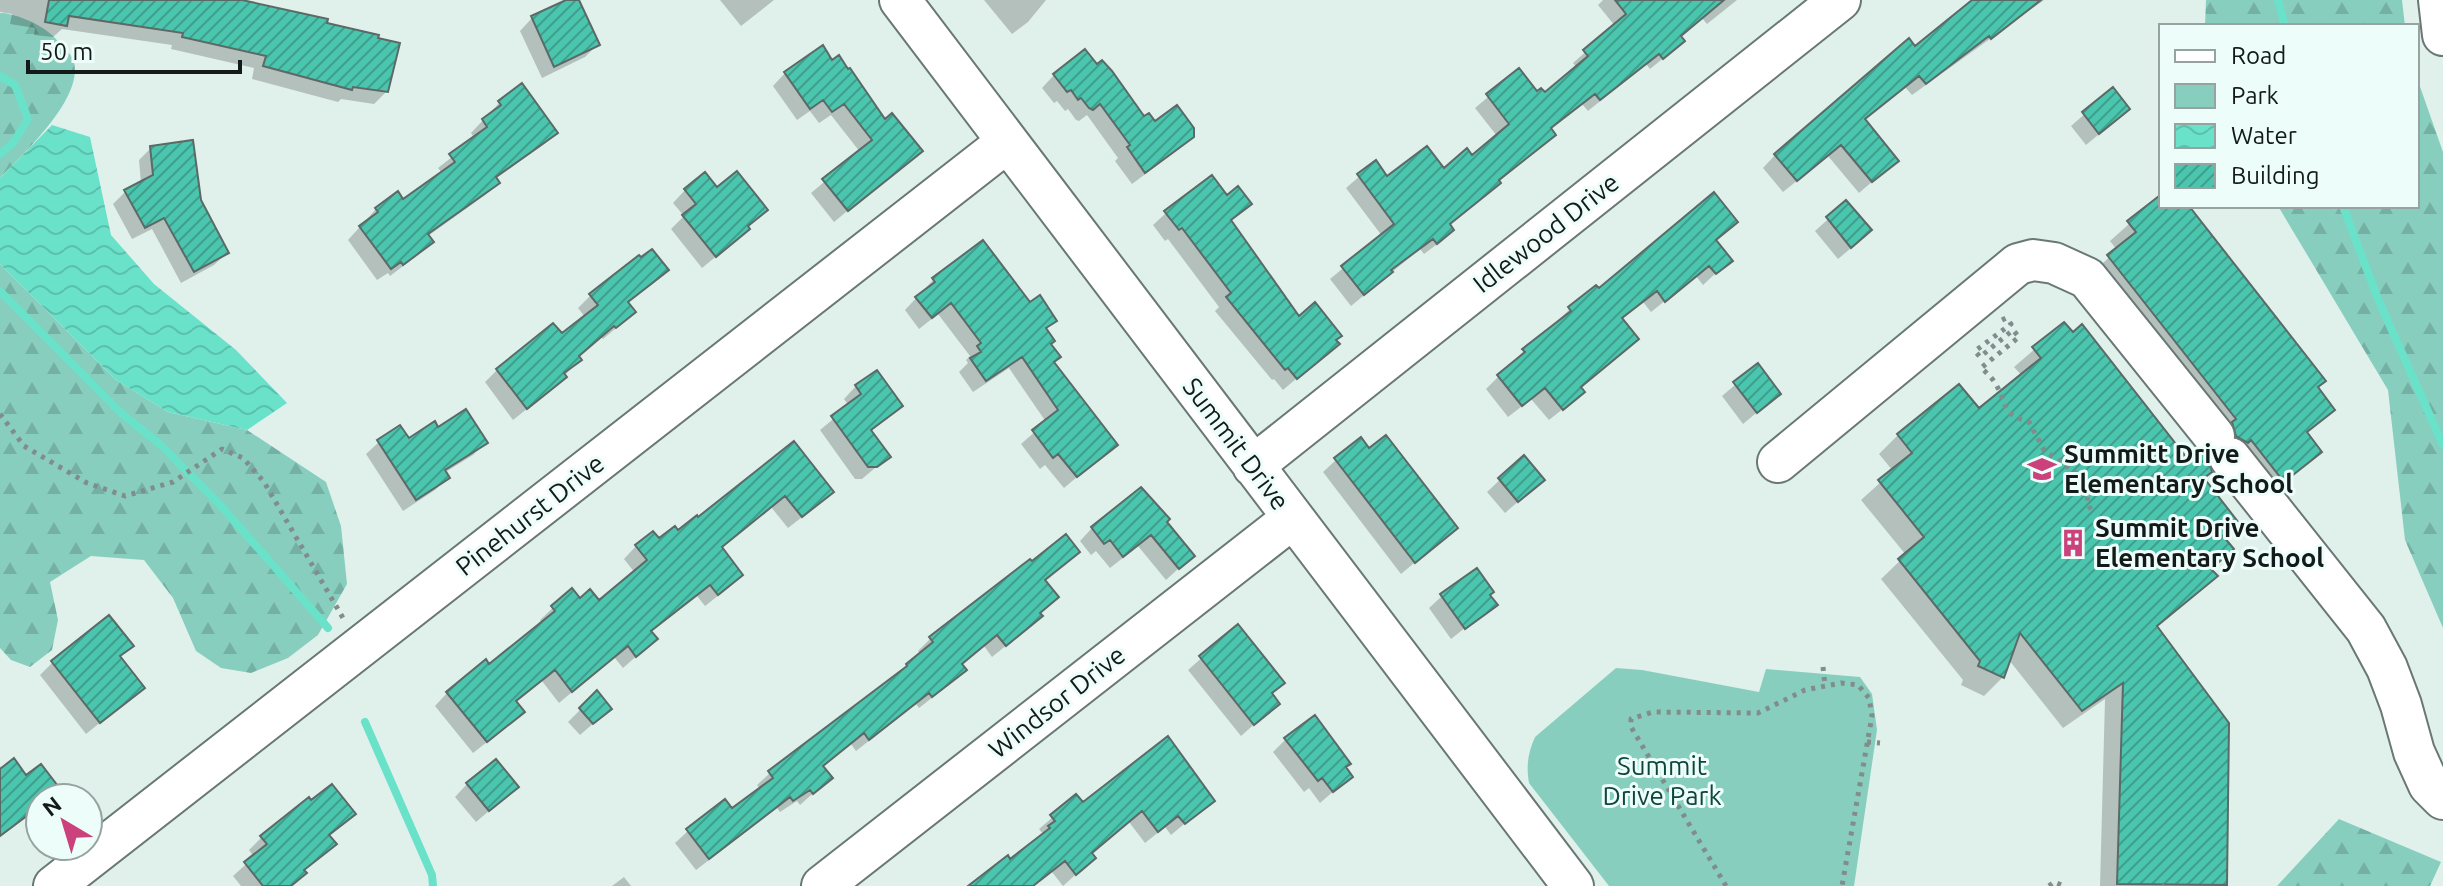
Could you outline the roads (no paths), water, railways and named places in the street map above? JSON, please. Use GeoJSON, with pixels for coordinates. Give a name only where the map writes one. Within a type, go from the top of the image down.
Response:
{"type":"FeatureCollection","features":[{"type":"Feature","properties":{"kind":"street","name":"Summit Drive"},"geometry":{"type":"LineString","coordinates":[[900,0],[1573,886]]}},
{"type":"Feature","properties":{"kind":"street","name":"Idlewood Drive"},"geometry":{"type":"LineString","coordinates":[[1253,466],[1840,0]]}},
{"type":"Feature","properties":{"kind":"street"},"geometry":{"type":"LineString","coordinates":[[2439,0],[2443,35]]}},
{"type":"Feature","properties":{"kind":"street","name":"Pinehurst Drive"},"geometry":{"type":"LineString","coordinates":[[54,886],[1006,143]]}},
{"type":"Feature","properties":{"kind":"street"},"geometry":{"type":"LineString","coordinates":[[1778,462],[2018,264],[2033,260],[2054,263],[2087,278],[2366,629],[2387,668],[2414,752],[2429,785],[2443,799]]}},
{"type":"Feature","properties":{"kind":"street","name":"Windsor Drive"},"geometry":{"type":"LineString","coordinates":[[822,886],[1293,518]]}},
{"type":"Feature","properties":{"kind":"water"},"geometry":{"type":"Polygon","coordinates":[[[52,125],[90,137],[111,235],[154,284],[236,350],[287,403],[247,430],[168,412],[116,380],[0,264],[0,178],[52,125]]]}},
{"type":"Feature","properties":{"kind":"waterway"},"geometry":{"type":"LineString","coordinates":[[2278,0],[2284,24]]}},
{"type":"Feature","properties":{"kind":"waterway"},"geometry":{"type":"LineString","coordinates":[[0,76],[15,85],[28,119],[13,143],[0,154]]}},
{"type":"Feature","properties":{"kind":"waterway"},"geometry":{"type":"LineString","coordinates":[[2344,208],[2378,299],[2443,445]]}},
{"type":"Feature","properties":{"kind":"waterway"},"geometry":{"type":"LineString","coordinates":[[0,291],[122,414],[161,445],[222,507],[328,628]]}},
{"type":"Feature","properties":{"kind":"waterway"},"geometry":{"type":"LineString","coordinates":[[365,722],[432,875],[433,886]]}},
{"type":"Feature","properties":{"kind":"place","name":"Summitt Drive Elementary School"},"geometry":{"type":"Point","coordinates":[2042,469]}},
{"type":"Feature","properties":{"kind":"place","name":"Summit Drive Elementary School"},"geometry":{"type":"Point","coordinates":[2073,543]}},
{"type":"Feature","properties":{"kind":"park label","name":"Summit Drive Park"},"geometry":{"type":"Point","coordinates":[1662,781]}}]}
